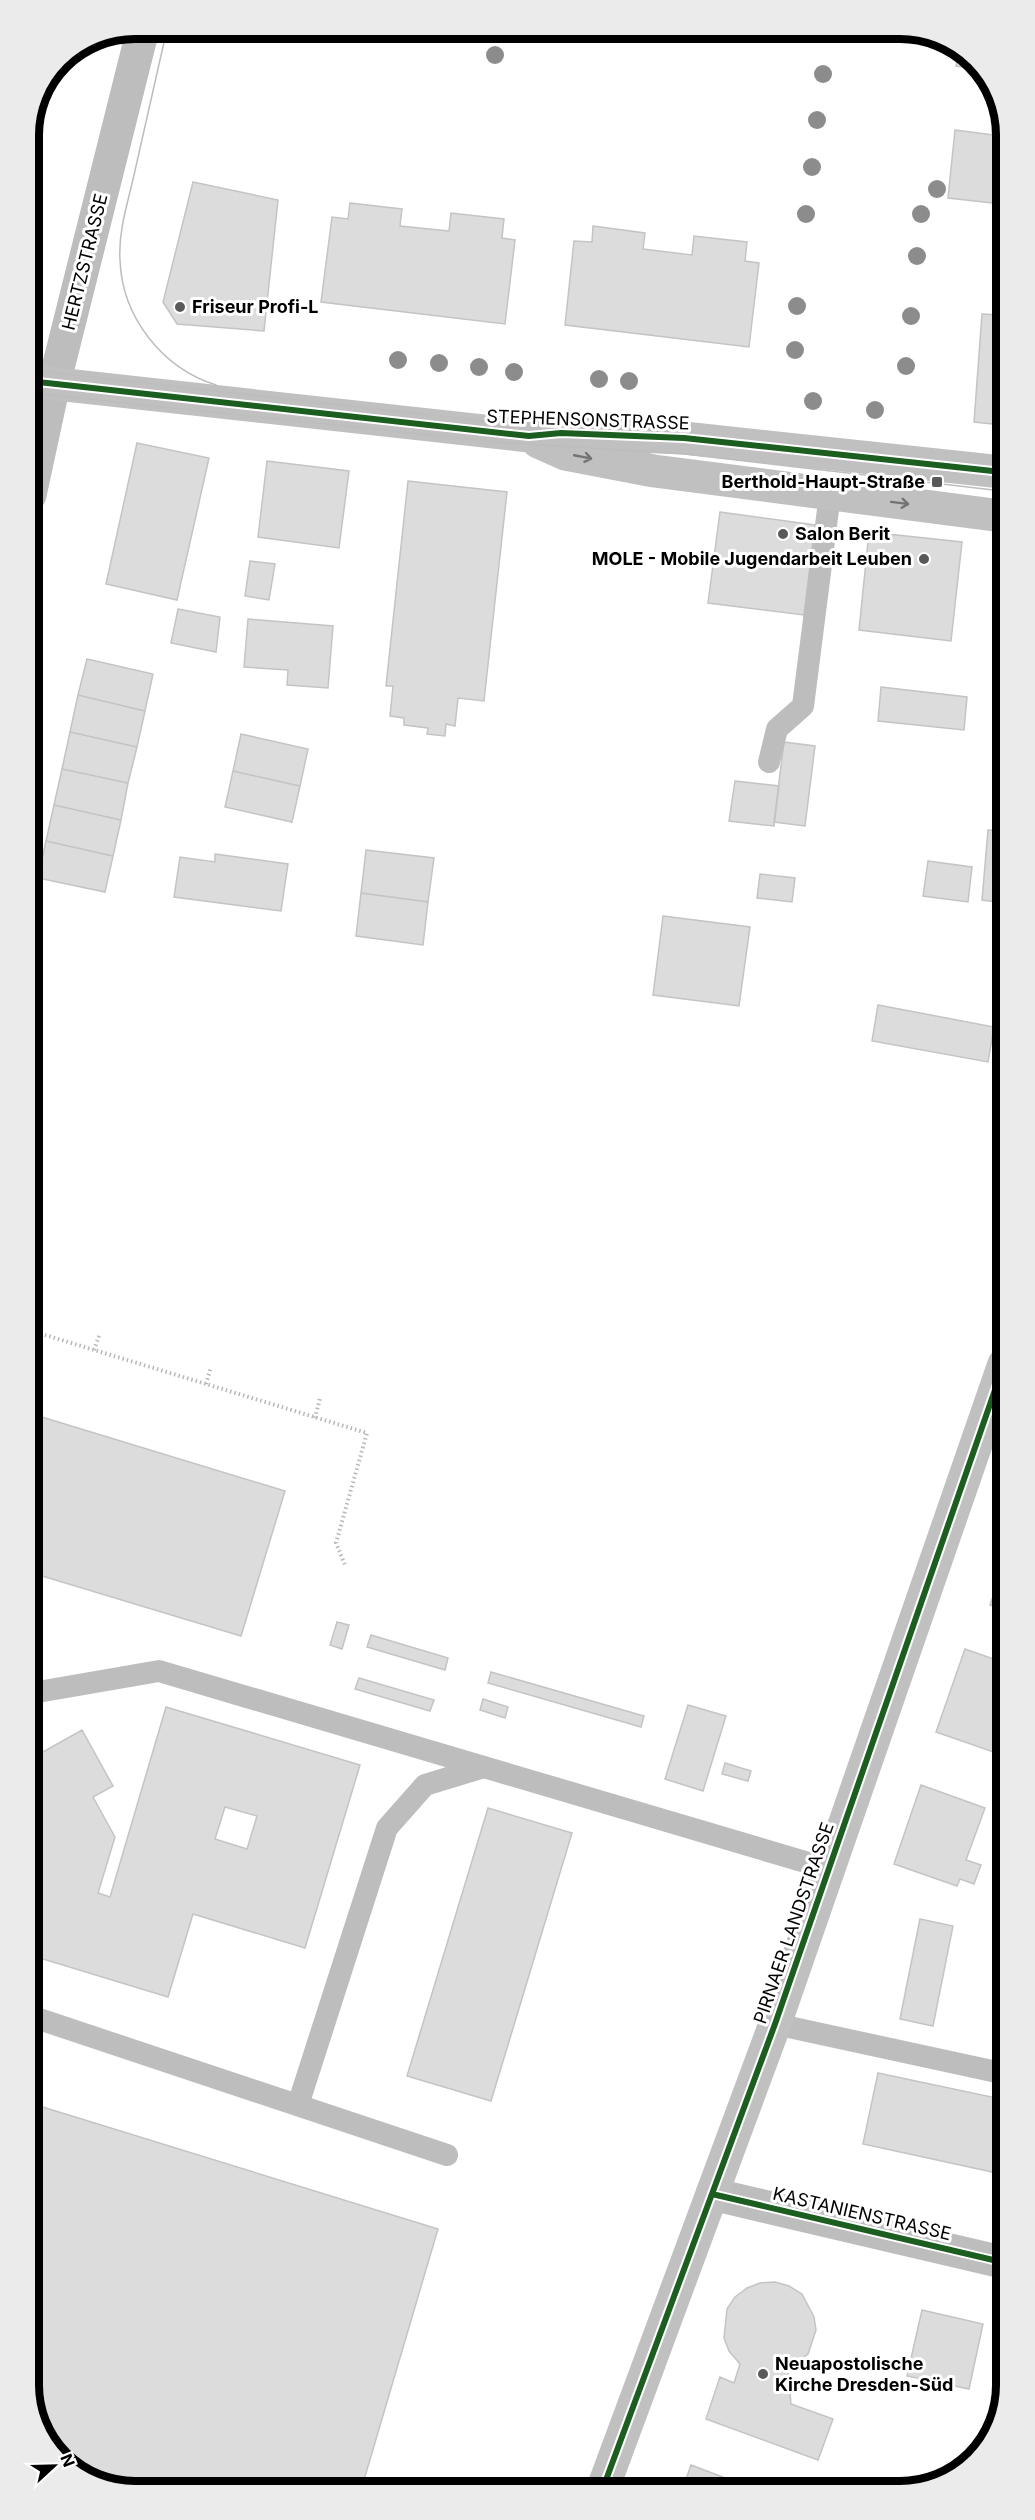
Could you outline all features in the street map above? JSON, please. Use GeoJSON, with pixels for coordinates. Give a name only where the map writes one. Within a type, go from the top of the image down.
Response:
{"type":"FeatureCollection","features":[{"type":"Feature","properties":{"kind":"street","name":"HERTZSTRASSE"},"geometry":{"type":"LineString","coordinates":[[39,410],[42,382],[140,39]]}},
{"type":"Feature","properties":{"kind":"street","name":"STEPHENSONSTRASSE"},"geometry":{"type":"LineString","coordinates":[[42,382],[529,436],[561,433],[684,438],[996,471]]}},
{"type":"Feature","properties":{"kind":"street","name":"STEPHENSONSTRASSE"},"geometry":{"type":"LineString","coordinates":[[529,436],[564,454],[642,469],[996,515]]}},
{"type":"Feature","properties":{"kind":"street","name":"PIRNAER LANDSTRASSE"},"geometry":{"type":"LineString","coordinates":[[606,2481],[775,2024],[996,1387]]}},
{"type":"Feature","properties":{"kind":"street","name":"KASTANIENSTRASSE"},"geometry":{"type":"LineString","coordinates":[[712,2194],[996,2261]]}},
{"type":"Feature","properties":{"kind":"lane"},"geometry":{"type":"LineString","coordinates":[[769,762],[777,729],[803,706],[830,494]]}},
{"type":"Feature","properties":{"kind":"lane"},"geometry":{"type":"LineString","coordinates":[[39,1692],[159,1671],[829,1869]]}},
{"type":"Feature","properties":{"kind":"lane"},"geometry":{"type":"LineString","coordinates":[[297,2105],[387,1828],[425,1785],[484,1767]]}},
{"type":"Feature","properties":{"kind":"lane"},"geometry":{"type":"LineString","coordinates":[[39,2019],[447,2155]]}},
{"type":"Feature","properties":{"kind":"lane"},"geometry":{"type":"LineString","coordinates":[[775,2024],[996,2071]]}},
{"type":"Feature","properties":{"kind":"path"},"geometry":{"type":"LineString","coordinates":[[39,1333],[367,1433],[336,1543],[345,1565]]}},
{"type":"Feature","properties":{"kind":"path"},"geometry":{"type":"LineString","coordinates":[[94,1350],[100,1333]]}},
{"type":"Feature","properties":{"kind":"path"},"geometry":{"type":"LineString","coordinates":[[206,1384],[211,1367]]}},
{"type":"Feature","properties":{"kind":"path"},"geometry":{"type":"LineString","coordinates":[[315,1418],[320,1398]]}},
{"type":"Feature","properties":{"kind":"building"},"geometry":{"type":"Polygon","coordinates":[[[957,58],[969,68],[956,66],[957,58]]]}},
{"type":"Feature","properties":{"kind":"building"},"geometry":{"type":"Polygon","coordinates":[[[955,130],[996,135],[996,203],[948,198],[955,130]]]}},
{"type":"Feature","properties":{"kind":"building"},"geometry":{"type":"Polygon","coordinates":[[[193,182],[278,200],[264,331],[177,324],[163,302],[193,182]]]}},
{"type":"Feature","properties":{"kind":"building"},"geometry":{"type":"Polygon","coordinates":[[[350,203],[402,209],[400,226],[449,231],[451,213],[504,219],[502,238],[515,240],[505,324],[321,302],[332,217],[348,219],[350,203]]]}},
{"type":"Feature","properties":{"kind":"building"},"geometry":{"type":"Polygon","coordinates":[[[593,226],[645,233],[643,249],[692,255],[694,236],[747,242],[745,261],[759,263],[749,347],[565,325],[574,241],[592,242],[593,226]]]}},
{"type":"Feature","properties":{"kind":"building"},"geometry":{"type":"Polygon","coordinates":[[[982,314],[996,315],[996,424],[974,422],[982,314]]]}},
{"type":"Feature","properties":{"kind":"building"},"geometry":{"type":"Polygon","coordinates":[[[137,443],[209,458],[177,600],[106,584],[137,443]]]}},
{"type":"Feature","properties":{"kind":"building"},"geometry":{"type":"Polygon","coordinates":[[[267,461],[349,471],[339,548],[258,537],[267,461]]]}},
{"type":"Feature","properties":{"kind":"building"},"geometry":{"type":"Polygon","coordinates":[[[408,481],[507,492],[484,701],[458,698],[455,726],[446,724],[445,736],[427,734],[428,728],[404,725],[404,718],[390,716],[393,686],[386,686],[408,481]]]}},
{"type":"Feature","properties":{"kind":"building"},"geometry":{"type":"Polygon","coordinates":[[[720,512],[815,525],[804,615],[708,603],[720,512]]]}},
{"type":"Feature","properties":{"kind":"building"},"geometry":{"type":"Polygon","coordinates":[[[869,532],[962,542],[951,641],[859,630],[869,532]]]}},
{"type":"Feature","properties":{"kind":"building"},"geometry":{"type":"Polygon","coordinates":[[[250,561],[275,564],[269,600],[245,596],[250,561]]]}},
{"type":"Feature","properties":{"kind":"building"},"geometry":{"type":"Polygon","coordinates":[[[178,609],[220,617],[216,652],[171,643],[178,609]]]}},
{"type":"Feature","properties":{"kind":"building"},"geometry":{"type":"Polygon","coordinates":[[[248,619],[333,626],[328,688],[287,685],[288,670],[244,667],[248,619]]]}},
{"type":"Feature","properties":{"kind":"building"},"geometry":{"type":"Polygon","coordinates":[[[87,659],[153,674],[145,711],[78,695],[87,659]]]}},
{"type":"Feature","properties":{"kind":"building"},"geometry":{"type":"Polygon","coordinates":[[[881,687],[967,697],[964,730],[878,721],[881,687]]]}},
{"type":"Feature","properties":{"kind":"building"},"geometry":{"type":"Polygon","coordinates":[[[78,695],[145,711],[137,747],[70,732],[78,695]]]}},
{"type":"Feature","properties":{"kind":"building"},"geometry":{"type":"Polygon","coordinates":[[[70,732],[137,747],[128,783],[62,769],[70,732]]]}},
{"type":"Feature","properties":{"kind":"building"},"geometry":{"type":"Polygon","coordinates":[[[241,734],[308,749],[300,786],[233,771],[241,734]]]}},
{"type":"Feature","properties":{"kind":"building"},"geometry":{"type":"Polygon","coordinates":[[[784,742],[815,746],[805,826],[774,822],[784,742]]]}},
{"type":"Feature","properties":{"kind":"building"},"geometry":{"type":"Polygon","coordinates":[[[62,769],[128,783],[121,820],[54,805],[62,769]]]}},
{"type":"Feature","properties":{"kind":"building"},"geometry":{"type":"Polygon","coordinates":[[[233,771],[300,786],[292,822],[225,807],[233,771]]]}},
{"type":"Feature","properties":{"kind":"building"},"geometry":{"type":"Polygon","coordinates":[[[735,781],[779,786],[774,826],[729,821],[735,781]]]}},
{"type":"Feature","properties":{"kind":"building"},"geometry":{"type":"Polygon","coordinates":[[[54,805],[121,820],[113,856],[46,841],[54,805]]]}},
{"type":"Feature","properties":{"kind":"building"},"geometry":{"type":"Polygon","coordinates":[[[988,830],[996,831],[996,902],[982,900],[988,830]]]}},
{"type":"Feature","properties":{"kind":"building"},"geometry":{"type":"Polygon","coordinates":[[[46,841],[113,856],[105,892],[39,878],[46,841]]]}},
{"type":"Feature","properties":{"kind":"building"},"geometry":{"type":"Polygon","coordinates":[[[366,850],[434,858],[428,902],[361,893],[366,850]]]}},
{"type":"Feature","properties":{"kind":"building"},"geometry":{"type":"Polygon","coordinates":[[[215,854],[288,864],[281,911],[174,897],[180,857],[215,862],[215,854]]]}},
{"type":"Feature","properties":{"kind":"building"},"geometry":{"type":"Polygon","coordinates":[[[928,861],[972,867],[968,902],[923,896],[928,861]]]}},
{"type":"Feature","properties":{"kind":"building"},"geometry":{"type":"Polygon","coordinates":[[[760,874],[795,878],[792,902],[757,898],[760,874]]]}},
{"type":"Feature","properties":{"kind":"building"},"geometry":{"type":"Polygon","coordinates":[[[361,893],[428,902],[423,945],[356,936],[361,893]]]}},
{"type":"Feature","properties":{"kind":"building"},"geometry":{"type":"Polygon","coordinates":[[[663,916],[750,927],[739,1006],[653,995],[663,916]]]}},
{"type":"Feature","properties":{"kind":"building"},"geometry":{"type":"Polygon","coordinates":[[[878,1005],[994,1027],[988,1062],[872,1041],[878,1005]]]}},
{"type":"Feature","properties":{"kind":"building"},"geometry":{"type":"Polygon","coordinates":[[[39,1416],[285,1491],[241,1636],[39,1575],[39,1416]]]}},
{"type":"Feature","properties":{"kind":"building"},"geometry":{"type":"Polygon","coordinates":[[[996,1588],[996,1607],[990,1605],[996,1588]]]}},
{"type":"Feature","properties":{"kind":"building"},"geometry":{"type":"Polygon","coordinates":[[[337,1622],[349,1625],[342,1649],[330,1645],[337,1622]]]}},
{"type":"Feature","properties":{"kind":"building"},"geometry":{"type":"Polygon","coordinates":[[[371,1635],[448,1658],[445,1670],[367,1647],[371,1635]]]}},
{"type":"Feature","properties":{"kind":"building"},"geometry":{"type":"Polygon","coordinates":[[[965,1649],[996,1660],[996,1753],[936,1732],[965,1649]]]}},
{"type":"Feature","properties":{"kind":"building"},"geometry":{"type":"Polygon","coordinates":[[[491,1672],[644,1716],[641,1727],[488,1683],[491,1672]]]}},
{"type":"Feature","properties":{"kind":"building"},"geometry":{"type":"Polygon","coordinates":[[[359,1678],[434,1700],[430,1711],[355,1689],[359,1678]]]}},
{"type":"Feature","properties":{"kind":"building"},"geometry":{"type":"Polygon","coordinates":[[[483,1699],[508,1707],[505,1718],[480,1710],[483,1699]]]}},
{"type":"Feature","properties":{"kind":"building"},"geometry":{"type":"Polygon","coordinates":[[[688,1705],[726,1716],[703,1791],[665,1779],[688,1705]]]}},
{"type":"Feature","properties":{"kind":"building"},"geometry":{"type":"Polygon","coordinates":[[[166,1707],[360,1765],[305,1948],[193,1914],[168,1997],[39,1958],[39,1754],[82,1730],[113,1786],[93,1797],[115,1837],[98,1893],[110,1897],[166,1707]],[[225,1807],[215,1839],[247,1849],[257,1816],[225,1807]]]}},
{"type":"Feature","properties":{"kind":"building"},"geometry":{"type":"Polygon","coordinates":[[[725,1763],[751,1771],[748,1781],[722,1774],[725,1763]]]}},
{"type":"Feature","properties":{"kind":"building"},"geometry":{"type":"Polygon","coordinates":[[[921,1785],[985,1808],[966,1860],[981,1865],[974,1884],[960,1879],[957,1886],[894,1864],[921,1785]]]}},
{"type":"Feature","properties":{"kind":"building"},"geometry":{"type":"Polygon","coordinates":[[[488,1808],[572,1833],[491,2101],[407,2076],[488,1808]]]}},
{"type":"Feature","properties":{"kind":"building"},"geometry":{"type":"Polygon","coordinates":[[[920,1919],[953,1926],[933,2026],[900,2019],[920,1919]]]}},
{"type":"Feature","properties":{"kind":"building"},"geometry":{"type":"Polygon","coordinates":[[[878,2073],[996,2098],[996,2173],[863,2144],[878,2073]]]}},
{"type":"Feature","properties":{"kind":"building"},"geometry":{"type":"Polygon","coordinates":[[[39,2106],[438,2229],[364,2481],[128,2481],[98,2474],[84,2466],[84,2436],[54,2436],[44,2416],[39,2385],[39,2106]]]}},
{"type":"Feature","properties":{"kind":"building","name":"Neuapostolische Kirche Dresden-Süd"},"geometry":{"type":"Polygon","coordinates":[[[775,2282],[789,2286],[802,2294],[814,2317],[816,2330],[808,2354],[788,2370],[791,2404],[833,2419],[818,2460],[706,2419],[720,2377],[734,2383],[740,2364],[729,2351],[724,2338],[727,2309],[735,2297],[747,2288],[760,2283],[775,2282]]]}},
{"type":"Feature","properties":{"kind":"building"},"geometry":{"type":"Polygon","coordinates":[[[922,2310],[983,2324],[969,2389],[907,2376],[922,2310]]]}},
{"type":"Feature","properties":{"kind":"building"},"geometry":{"type":"Polygon","coordinates":[[[691,2465],[733,2481],[685,2481],[691,2465]]]}},
{"type":"Feature","properties":{"kind":"tram line"},"geometry":{"type":"LineString","coordinates":[[165,39],[122,228],[120,249],[122,281],[128,301],[148,338],[178,366],[216,385]]}},
{"type":"Feature","properties":{"kind":"tram line"},"geometry":{"type":"LineString","coordinates":[[39,371],[501,423],[608,428],[996,466]]}},
{"type":"Feature","properties":{"kind":"tram line"},"geometry":{"type":"LineString","coordinates":[[39,394],[496,442],[685,454],[996,490]]}},
{"type":"Feature","properties":{"kind":"cycle path"},"geometry":{"type":"LineString","coordinates":[[39,382],[529,436],[561,433],[684,438],[996,471]]}},
{"type":"Feature","properties":{"kind":"cycle path"},"geometry":{"type":"LineString","coordinates":[[606,2481],[775,2024],[996,1387]]}},
{"type":"Feature","properties":{"kind":"cycle path"},"geometry":{"type":"LineString","coordinates":[[712,2194],[996,2261]]}},
{"type":"Feature","properties":{"kind":"place","name":"Friseur Profi-L"},"geometry":{"type":"Point","coordinates":[180,307]}},
{"type":"Feature","properties":{"kind":"place","name":"Berthold-Haupt-Straße"},"geometry":{"type":"Point","coordinates":[937,482]}},
{"type":"Feature","properties":{"kind":"place","name":"Salon Berit"},"geometry":{"type":"Point","coordinates":[783,534]}},
{"type":"Feature","properties":{"kind":"place","name":"MOLE - Mobile Jugendarbeit Leuben"},"geometry":{"type":"Point","coordinates":[924,559]}},
{"type":"Feature","properties":{"kind":"place","name":"Neuapostolische Kirche Dresden-Süd"},"geometry":{"type":"Point","coordinates":[763,2374]}}]}
